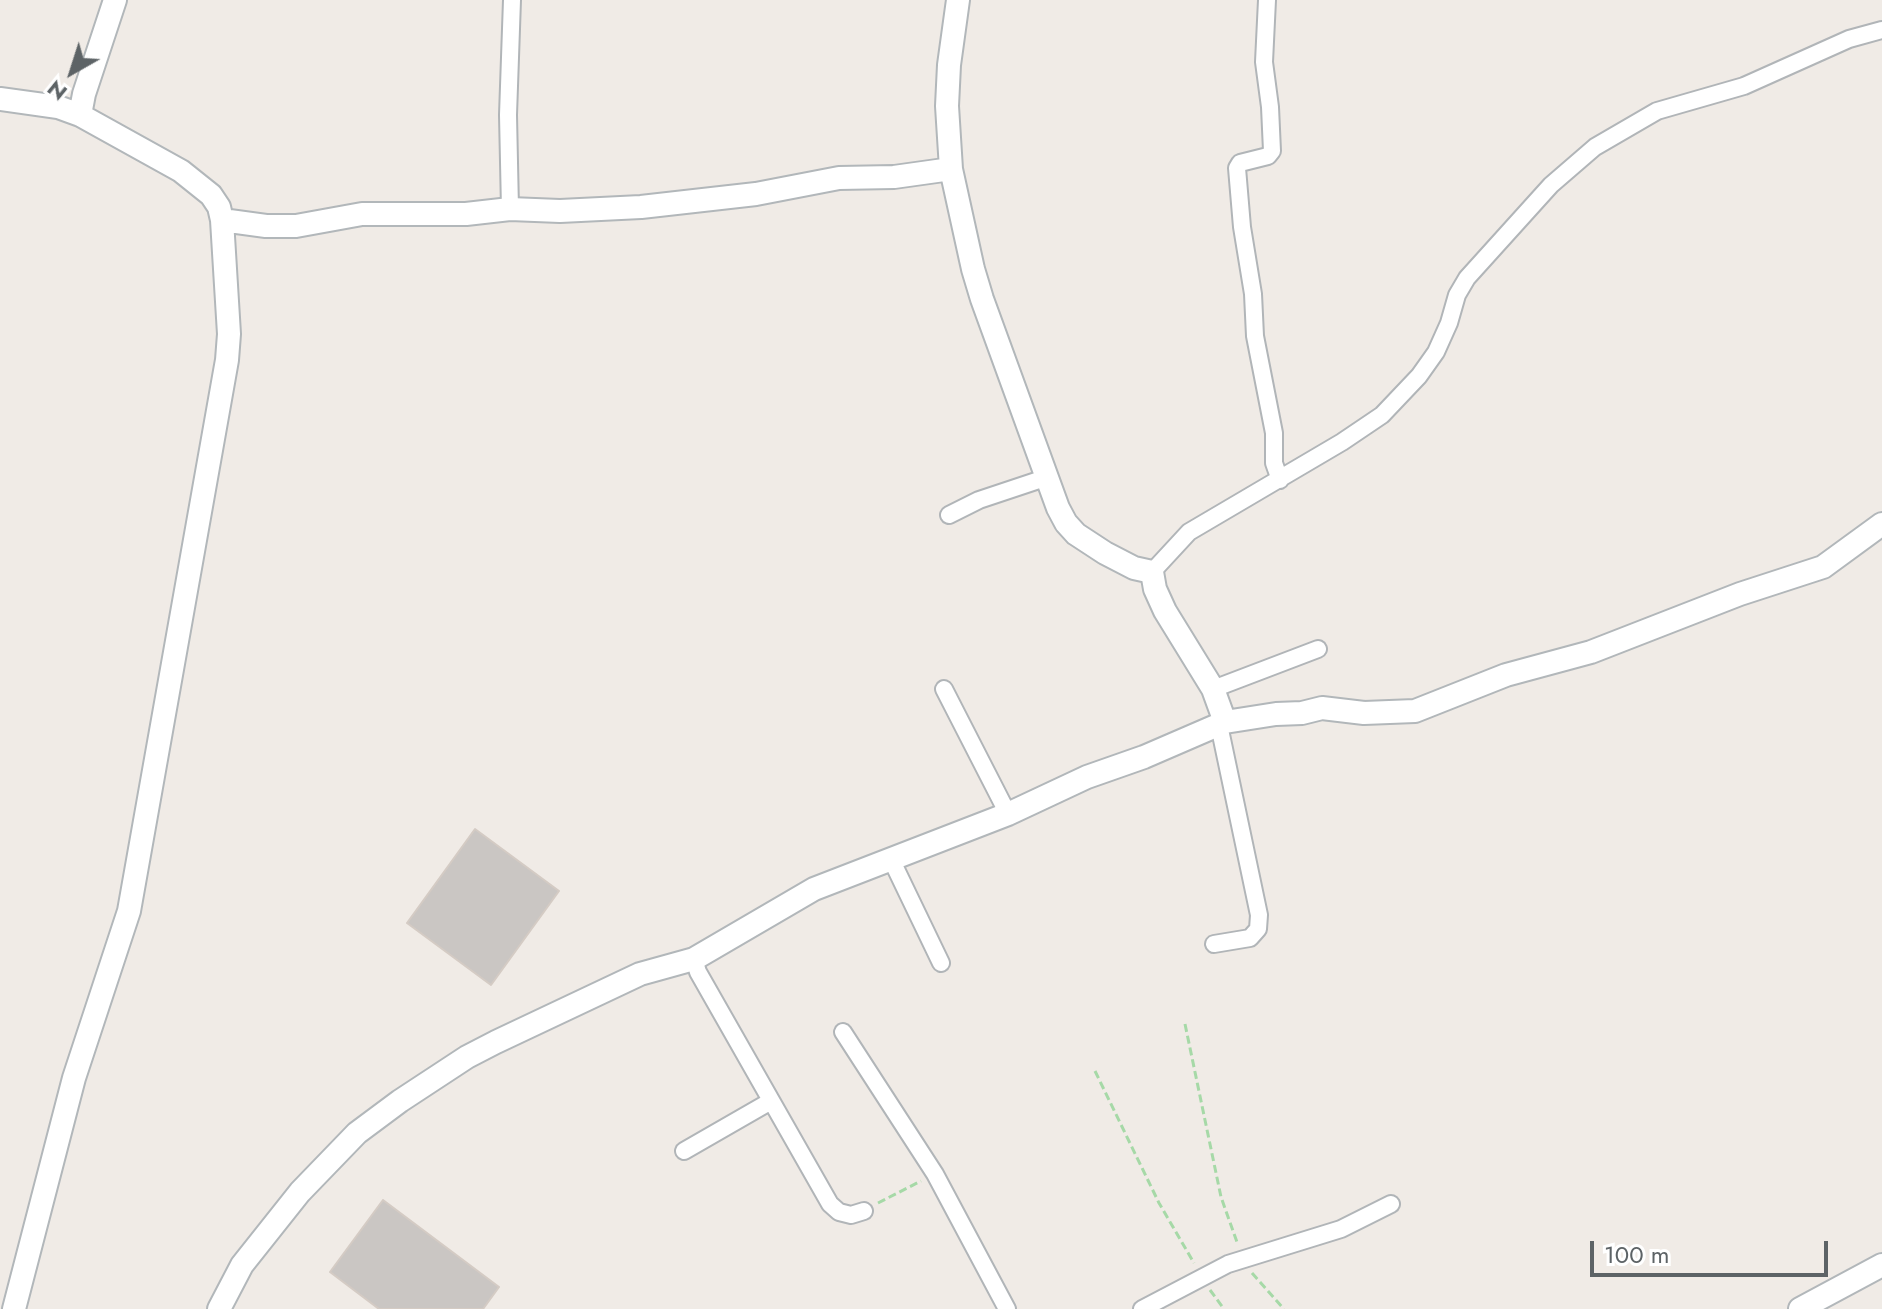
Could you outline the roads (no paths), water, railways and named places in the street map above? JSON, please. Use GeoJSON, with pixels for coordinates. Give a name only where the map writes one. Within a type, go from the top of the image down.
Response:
{"type":"FeatureCollection","features":[{"type":"Feature","properties":{"kind":"street"},"geometry":{"type":"LineString","coordinates":[[80,115],[115,0]]}},
{"type":"Feature","properties":{"kind":"street"},"geometry":{"type":"LineString","coordinates":[[510,209],[508,115],[512,0]]}},
{"type":"Feature","properties":{"kind":"street"},"geometry":{"type":"LineString","coordinates":[[958,0],[947,106],[951,169],[982,299],[1066,523],[1076,534],[1115,558],[1134,568],[1152,572]]}},
{"type":"Feature","properties":{"kind":"street"},"geometry":{"type":"LineString","coordinates":[[1267,0],[1264,62],[1272,151],[1268,156],[1240,163],[1237,168],[1242,227],[1253,294],[1255,336],[1274,433],[1274,463],[1280,480]]}},
{"type":"Feature","properties":{"kind":"street"},"geometry":{"type":"LineString","coordinates":[[1152,572],[1189,532],[1364,429],[1401,396],[1436,352],[1457,295],[1467,278],[1551,185],[1595,147],[1657,111],[1744,86],[1837,44],[1882,30]]}},
{"type":"Feature","properties":{"kind":"street"},"geometry":{"type":"LineString","coordinates":[[0,99],[58,107],[80,115],[181,171],[211,195],[219,207],[222,220],[229,334],[227,360],[129,911],[74,1078],[14,1309]]}},
{"type":"Feature","properties":{"kind":"street"},"geometry":{"type":"LineString","coordinates":[[222,220],[266,226],[296,226],[362,214],[466,214],[510,209],[560,211],[641,207],[756,194],[839,178],[894,177],[951,169]]}},
{"type":"Feature","properties":{"kind":"street"},"geometry":{"type":"LineString","coordinates":[[949,515],[979,500],[1048,477]]}},
{"type":"Feature","properties":{"kind":"street"},"geometry":{"type":"LineString","coordinates":[[219,1309],[242,1265],[277,1219],[338,1151],[375,1119],[467,1057],[640,974],[694,959],[814,889],[892,861],[1008,814],[1087,777],[1222,724],[1322,708],[1399,713],[1432,706],[1506,675],[1591,652],[1740,594],[1823,567],[1882,524]]}},
{"type":"Feature","properties":{"kind":"street"},"geometry":{"type":"LineString","coordinates":[[1152,572],[1155,589],[1165,611],[1213,689],[1259,915],[1258,929],[1250,938],[1214,944]]}},
{"type":"Feature","properties":{"kind":"street"},"geometry":{"type":"LineString","coordinates":[[1213,689],[1318,649]]}},
{"type":"Feature","properties":{"kind":"street"},"geometry":{"type":"LineString","coordinates":[[944,689],[1008,814]]}},
{"type":"Feature","properties":{"kind":"street"},"geometry":{"type":"LineString","coordinates":[[892,861],[941,963]]}},
{"type":"Feature","properties":{"kind":"street"},"geometry":{"type":"LineString","coordinates":[[694,959],[698,972],[830,1204],[839,1212],[851,1215],[864,1211]]}},
{"type":"Feature","properties":{"kind":"street"},"geometry":{"type":"LineString","coordinates":[[843,1032],[935,1174],[1007,1309]]}},
{"type":"Feature","properties":{"kind":"street"},"geometry":{"type":"LineString","coordinates":[[684,1151],[771,1101]]}},
{"type":"Feature","properties":{"kind":"street"},"geometry":{"type":"LineString","coordinates":[[1142,1309],[1242,1259],[1341,1229],[1391,1204]]}},
{"type":"Feature","properties":{"kind":"street"},"geometry":{"type":"LineString","coordinates":[[1800,1309],[1882,1265]]}}]}
